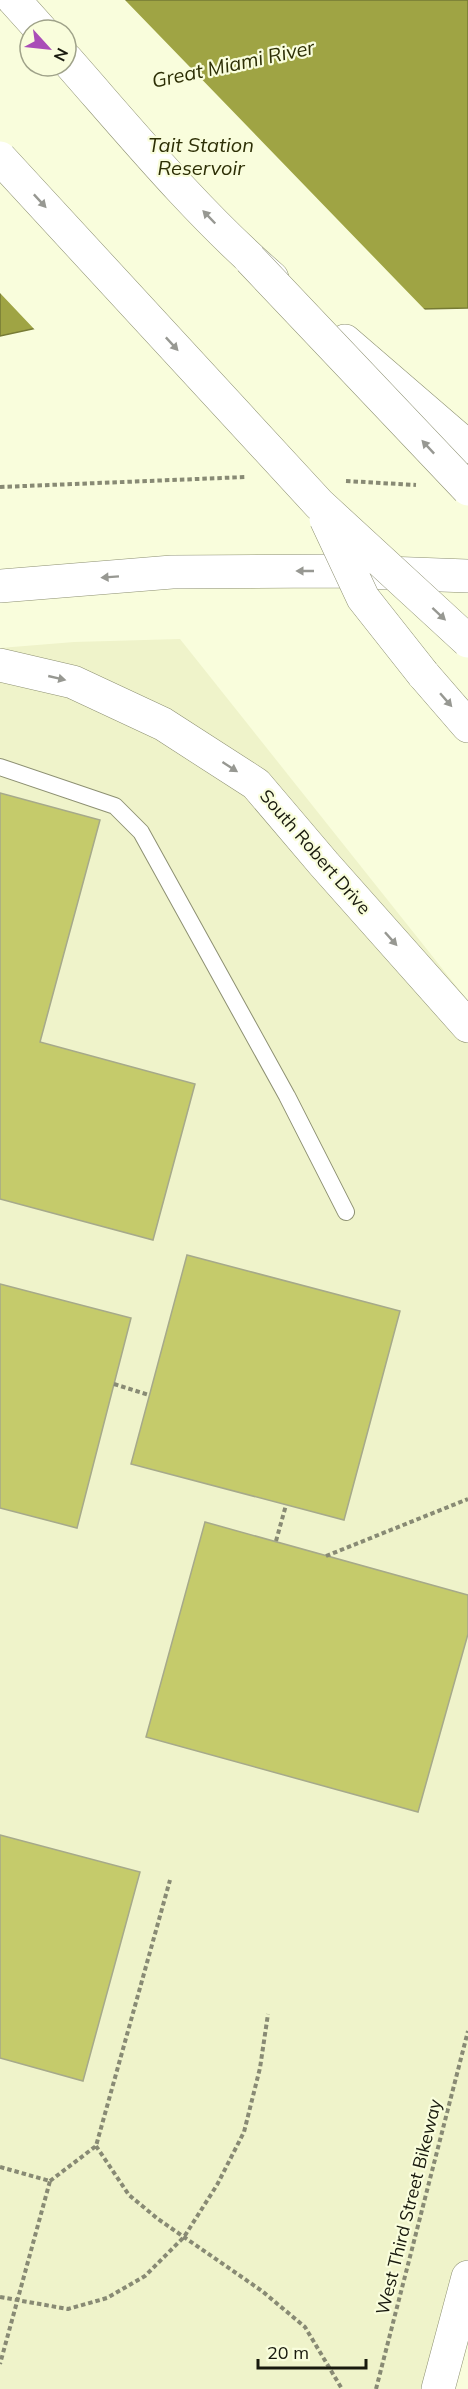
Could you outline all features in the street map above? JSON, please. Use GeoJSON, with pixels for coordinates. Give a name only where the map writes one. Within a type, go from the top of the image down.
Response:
{"type":"FeatureCollection","features":[{"type":"Feature","properties":{"kind":"main road"},"geometry":{"type":"LineString","coordinates":[[14,0],[30,18]]}},
{"type":"Feature","properties":{"kind":"main road"},"geometry":{"type":"LineString","coordinates":[[78,73],[168,174],[468,489]]}},
{"type":"Feature","properties":{"kind":"main road"},"geometry":{"type":"LineString","coordinates":[[0,158],[330,492],[468,641]]}},
{"type":"Feature","properties":{"kind":"main road"},"geometry":{"type":"LineString","coordinates":[[249,259],[468,447]]}},
{"type":"Feature","properties":{"kind":"main road"},"geometry":{"type":"LineString","coordinates":[[330,492],[363,598],[423,674],[468,726]]}},
{"type":"Feature","properties":{"kind":"main road"},"geometry":{"type":"LineString","coordinates":[[0,586],[172,572],[333,571],[468,576]]}},
{"type":"Feature","properties":{"kind":"main road","name":"South Robert Drive"},"geometry":{"type":"LineString","coordinates":[[0,665],[73,682],[153,719],[256,784],[468,1026]]}},
{"type":"Feature","properties":{"kind":"main road"},"geometry":{"type":"LineString","coordinates":[[438,2389],[468,2277]]}},
{"type":"Feature","properties":{"kind":"lane"},"geometry":{"type":"LineString","coordinates":[[0,767],[115,806],[141,831],[287,1096],[346,1212]]}},
{"type":"Feature","properties":{"kind":"path"},"geometry":{"type":"LineString","coordinates":[[0,487],[247,477]]}},
{"type":"Feature","properties":{"kind":"path"},"geometry":{"type":"LineString","coordinates":[[330,492],[422,486]]}},
{"type":"Feature","properties":{"kind":"path"},"geometry":{"type":"LineString","coordinates":[[114,1384],[149,1395]]}},
{"type":"Feature","properties":{"kind":"path"},"geometry":{"type":"LineString","coordinates":[[326,1556],[468,1499]]}},
{"type":"Feature","properties":{"kind":"path"},"geometry":{"type":"LineString","coordinates":[[276,1541],[286,1505]]}},
{"type":"Feature","properties":{"kind":"path"},"geometry":{"type":"LineString","coordinates":[[0,2364],[51,2181],[96,2146],[170,1880]]}},
{"type":"Feature","properties":{"kind":"path"},"geometry":{"type":"LineString","coordinates":[[0,2297],[68,2309],[107,2298],[145,2276],[184,2237],[217,2185],[244,2132],[260,2068],[268,2014]]}},
{"type":"Feature","properties":{"kind":"path","name":"West Third Street Bikeway"},"geometry":{"type":"LineString","coordinates":[[375,2389],[468,2031]]}},
{"type":"Feature","properties":{"kind":"path"},"geometry":{"type":"LineString","coordinates":[[96,2146],[129,2195],[184,2237],[262,2291],[305,2327],[342,2389]]}},
{"type":"Feature","properties":{"kind":"path"},"geometry":{"type":"LineString","coordinates":[[0,2167],[51,2181]]}},
{"type":"Feature","properties":{"kind":"shaded area"},"geometry":{"type":"Polygon","coordinates":[[[180,639],[468,1001],[468,2277],[438,2389],[0,2389],[0,648],[74,642],[180,639]]]}},
{"type":"Feature","properties":{"kind":"water","name":"Tait Station Reservoir"},"geometry":{"type":"Polygon","coordinates":[[[0,0],[468,0],[468,308],[92,316],[0,336],[0,0]]]}},
{"type":"Feature","properties":{"kind":"pier"},"geometry":{"type":"Polygon","coordinates":[[[0,0],[125,0],[427,312],[92,319],[36,331],[0,293],[0,0]]]}},
{"type":"Feature","properties":{"kind":"building"},"geometry":{"type":"Polygon","coordinates":[[[0,793],[100,820],[40,1042],[195,1084],[153,1240],[0,1199],[0,793]]]}},
{"type":"Feature","properties":{"kind":"building"},"geometry":{"type":"Polygon","coordinates":[[[187,1255],[400,1311],[344,1520],[131,1464],[187,1255]]]}},
{"type":"Feature","properties":{"kind":"building"},"geometry":{"type":"Polygon","coordinates":[[[0,1284],[131,1318],[77,1528],[0,1508],[0,1284]]]}},
{"type":"Feature","properties":{"kind":"building"},"geometry":{"type":"Polygon","coordinates":[[[205,1522],[468,1595],[468,1634],[418,1812],[146,1737],[205,1522]]]}},
{"type":"Feature","properties":{"kind":"building"},"geometry":{"type":"Polygon","coordinates":[[[0,1835],[140,1872],[83,2081],[0,2058],[0,1835]]]}},
{"type":"Feature","properties":{"kind":"water label","name":"Great Miami River"},"geometry":{"type":"Point","coordinates":[233,64]}}]}
